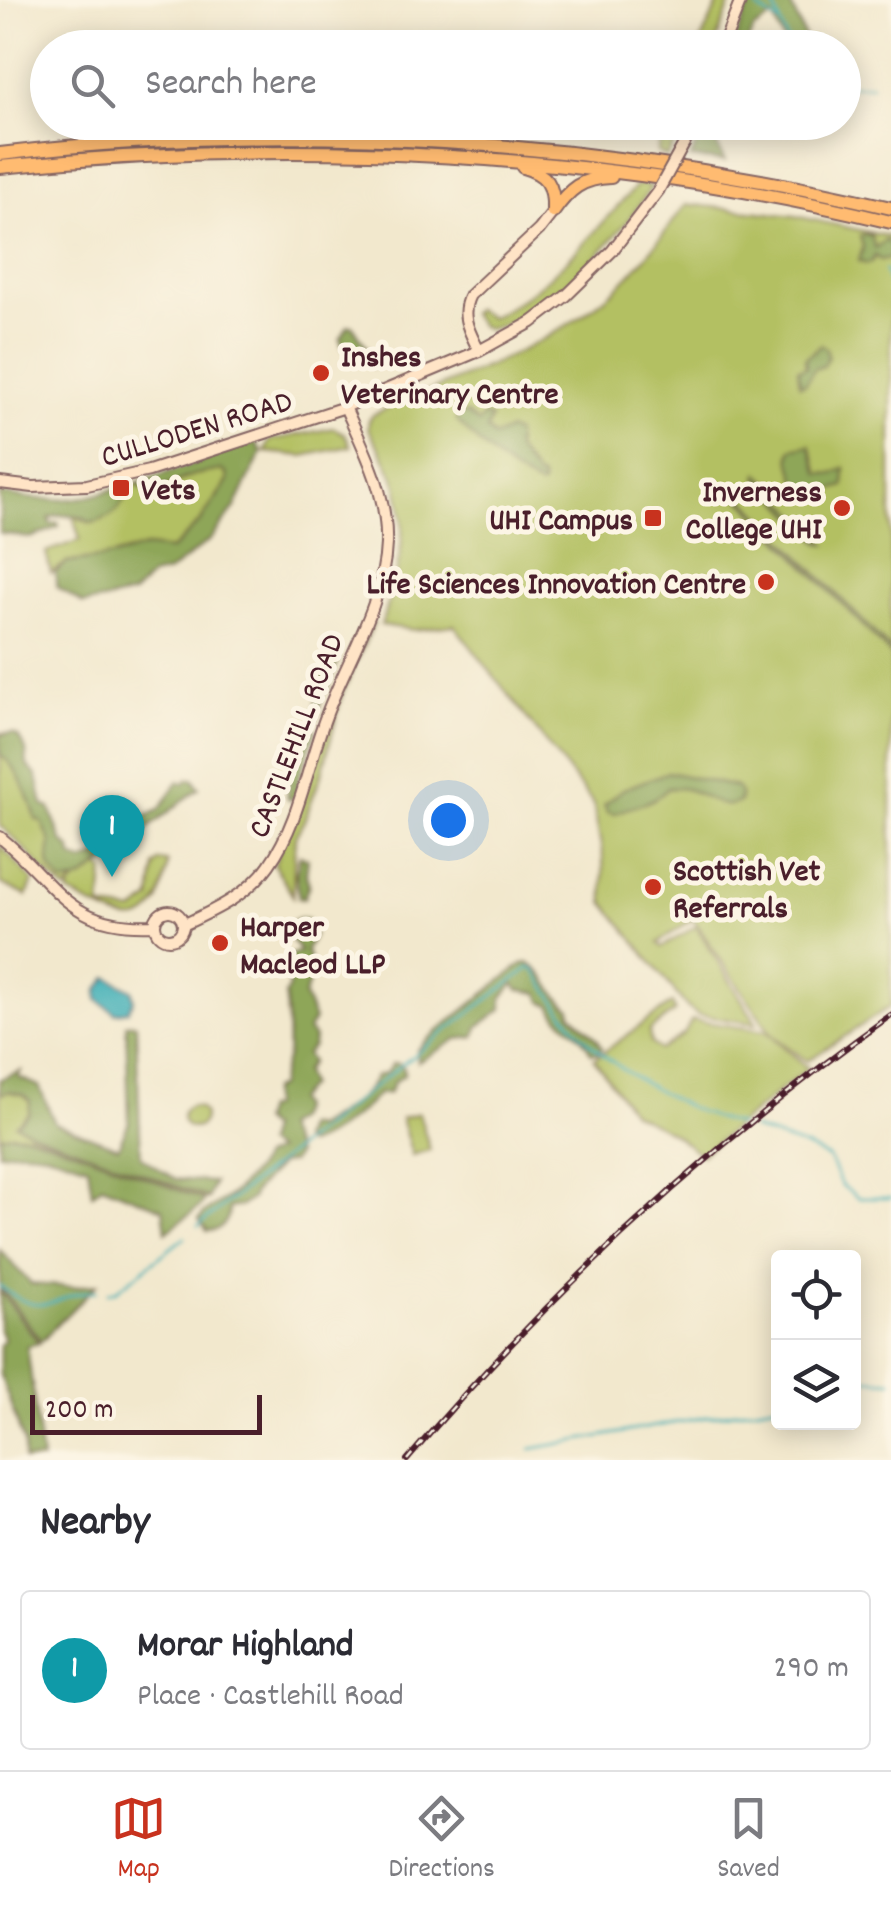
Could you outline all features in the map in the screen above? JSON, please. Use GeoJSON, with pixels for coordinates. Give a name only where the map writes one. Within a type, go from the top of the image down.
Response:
{"type":"FeatureCollection","features":[{"type":"Feature","properties":{"kind":"highway"},"geometry":{"type":"LineString","coordinates":[[0,154],[193,140]]}},
{"type":"Feature","properties":{"kind":"highway"},"geometry":{"type":"LineString","coordinates":[[363,140],[419,141],[634,160],[756,178],[891,208]]}},
{"type":"Feature","properties":{"kind":"highway"},"geometry":{"type":"LineString","coordinates":[[0,167],[118,156],[328,151],[502,161],[642,176],[802,202],[891,222]]}},
{"type":"Feature","properties":{"kind":"highway"},"geometry":{"type":"LineString","coordinates":[[502,161],[547,179],[553,191],[553,212]]}},
{"type":"Feature","properties":{"kind":"highway"},"geometry":{"type":"LineString","coordinates":[[553,212],[580,182],[590,178],[642,176]]}},
{"type":"Feature","properties":{"kind":"main road"},"geometry":{"type":"LineString","coordinates":[[729,30],[740,0]]}},
{"type":"Feature","properties":{"kind":"main road","name":"CULLODEN ROAD"},"geometry":{"type":"LineString","coordinates":[[0,482],[60,487],[109,482],[345,407],[478,352],[532,322],[566,296],[612,250],[658,191],[686,140]]}},
{"type":"Feature","properties":{"kind":"main road"},"geometry":{"type":"LineString","coordinates":[[478,352],[466,321],[465,304],[476,288],[553,212]]}},
{"type":"Feature","properties":{"kind":"main road","name":"CASTLEHILL ROAD"},"geometry":{"type":"LineString","coordinates":[[183,925],[177,914],[168,911],[160,914],[155,925],[157,933],[168,939],[180,934],[183,925],[227,904],[249,887],[281,847],[324,721],[377,591],[386,545],[385,513],[366,452],[345,407]]}},
{"type":"Feature","properties":{"kind":"main road","name":"CASTLEHILL ROAD"},"geometry":{"type":"LineString","coordinates":[[0,838],[50,889],[86,914],[127,926],[155,925]]}},
{"type":"Feature","properties":{"kind":"green space"},"geometry":{"type":"Polygon","coordinates":[[[720,0],[732,0],[721,30],[706,30],[720,0]]]}},
{"type":"Feature","properties":{"kind":"green space"},"geometry":{"type":"Polygon","coordinates":[[[751,0],[789,0],[802,30],[779,30],[773,17],[754,30],[739,30],[751,0]]]}},
{"type":"Feature","properties":{"kind":"green space"},"geometry":{"type":"Polygon","coordinates":[[[660,140],[676,140],[667,157],[657,152],[660,140]]]}},
{"type":"Feature","properties":{"kind":"green space"},"geometry":{"type":"Polygon","coordinates":[[[698,140],[717,140],[725,161],[691,158],[698,140]]]}},
{"type":"Feature","properties":{"kind":"green space"},"geometry":{"type":"Polygon","coordinates":[[[638,184],[652,186],[622,228],[581,272],[511,322],[488,329],[481,326],[471,314],[475,309],[490,318],[531,292],[569,258],[638,184]]]}},
{"type":"Feature","properties":{"kind":"green space"},"geometry":{"type":"Polygon","coordinates":[[[686,204],[796,216],[891,237],[891,1006],[807,1061],[772,1035],[693,919],[658,943],[662,947],[696,926],[757,1024],[698,1015],[687,1007],[604,902],[603,857],[593,803],[454,625],[414,630],[381,625],[400,552],[402,515],[394,478],[368,428],[369,420],[374,414],[529,347],[586,312],[633,272],[686,204]]]}},
{"type":"Feature","properties":{"kind":"green space"},"geometry":{"type":"Polygon","coordinates":[[[871,235],[875,248],[886,240],[891,244],[891,258],[880,260],[875,256],[866,264],[859,261],[863,247],[860,236],[871,235]]]}},
{"type":"Feature","properties":{"kind":"green space"},"geometry":{"type":"Polygon","coordinates":[[[348,326],[353,326],[367,348],[376,353],[377,364],[372,367],[343,347],[340,340],[348,326]]]}},
{"type":"Feature","properties":{"kind":"green space"},"geometry":{"type":"Polygon","coordinates":[[[821,345],[828,356],[824,366],[814,369],[806,383],[800,385],[798,369],[806,367],[805,358],[821,345]]]}},
{"type":"Feature","properties":{"kind":"green space"},"geometry":{"type":"Polygon","coordinates":[[[458,414],[467,414],[479,423],[484,415],[491,418],[487,430],[494,437],[509,430],[516,433],[516,449],[541,478],[540,486],[485,449],[456,420],[458,414]]]}},
{"type":"Feature","properties":{"kind":"green space"},"geometry":{"type":"Polygon","coordinates":[[[334,428],[345,434],[351,446],[303,456],[265,452],[270,440],[334,428]]]}},
{"type":"Feature","properties":{"kind":"green space"},"geometry":{"type":"Polygon","coordinates":[[[256,442],[262,452],[234,509],[211,539],[169,572],[151,576],[133,594],[83,604],[57,587],[55,573],[66,563],[146,547],[171,550],[200,522],[228,481],[227,474],[222,470],[193,475],[147,493],[137,483],[256,442]]]}},
{"type":"Feature","properties":{"kind":"green space"},"geometry":{"type":"Polygon","coordinates":[[[810,445],[819,473],[833,474],[845,468],[844,486],[821,493],[802,489],[791,452],[810,445]]]}},
{"type":"Feature","properties":{"kind":"green space"},"geometry":{"type":"Polygon","coordinates":[[[212,470],[223,470],[228,480],[200,522],[171,550],[145,547],[66,563],[51,573],[46,552],[80,540],[73,516],[91,523],[127,492],[121,488],[137,483],[174,484],[212,470]]]}},
{"type":"Feature","properties":{"kind":"green space"},"geometry":{"type":"Polygon","coordinates":[[[759,473],[826,544],[820,543],[757,477],[759,473]]]}},
{"type":"Feature","properties":{"kind":"green space"},"geometry":{"type":"Polygon","coordinates":[[[119,487],[127,492],[125,498],[114,513],[103,519],[91,523],[76,516],[60,515],[49,518],[51,524],[58,523],[59,527],[30,538],[0,533],[0,494],[60,499],[90,496],[119,487]]]}},
{"type":"Feature","properties":{"kind":"green space"},"geometry":{"type":"Polygon","coordinates":[[[734,492],[891,650],[891,655],[734,492]]]}},
{"type":"Feature","properties":{"kind":"green space"},"geometry":{"type":"Polygon","coordinates":[[[374,622],[342,694],[323,770],[295,837],[293,896],[274,865],[329,714],[374,622]]]}},
{"type":"Feature","properties":{"kind":"green space"},"geometry":{"type":"Polygon","coordinates":[[[336,654],[339,658],[322,695],[317,719],[313,717],[321,678],[336,654]]]}},
{"type":"Feature","properties":{"kind":"green space"},"geometry":{"type":"Polygon","coordinates":[[[308,726],[316,730],[298,780],[299,793],[290,800],[287,797],[295,755],[303,747],[308,726]]]}},
{"type":"Feature","properties":{"kind":"green space"},"geometry":{"type":"Polygon","coordinates":[[[0,733],[6,733],[13,741],[71,885],[98,864],[104,871],[101,908],[134,912],[151,899],[155,865],[168,862],[155,906],[145,916],[120,918],[68,893],[70,887],[65,890],[56,883],[0,826],[0,733]]]}},
{"type":"Feature","properties":{"kind":"green space"},"geometry":{"type":"Polygon","coordinates":[[[12,733],[26,750],[27,765],[37,776],[43,805],[50,808],[62,841],[71,849],[72,857],[82,862],[100,853],[107,841],[159,810],[179,781],[183,784],[193,779],[199,788],[126,846],[117,858],[80,880],[63,883],[49,864],[51,842],[41,821],[36,820],[17,775],[0,755],[0,735],[12,733]]]}},
{"type":"Feature","properties":{"kind":"green space"},"geometry":{"type":"Polygon","coordinates":[[[668,772],[737,787],[740,801],[720,804],[692,791],[668,788],[650,801],[614,814],[607,812],[604,805],[623,789],[668,772]]]}},
{"type":"Feature","properties":{"kind":"green space"},"geometry":{"type":"Polygon","coordinates":[[[0,845],[33,881],[27,896],[0,883],[0,845]]]}},
{"type":"Feature","properties":{"kind":"green space"},"geometry":{"type":"Polygon","coordinates":[[[300,855],[308,859],[309,884],[304,898],[299,898],[296,875],[300,855]]]}},
{"type":"Feature","properties":{"kind":"green space"},"geometry":{"type":"Polygon","coordinates":[[[300,918],[307,919],[314,934],[306,950],[311,963],[305,967],[309,983],[304,996],[314,1020],[308,1030],[314,1038],[306,1054],[311,1062],[304,1072],[309,1085],[296,1101],[300,1107],[295,1120],[284,1127],[296,1155],[292,1162],[280,1164],[252,1198],[229,1208],[220,1228],[207,1231],[199,1219],[202,1215],[236,1190],[263,1157],[276,1151],[265,1144],[269,1129],[261,1121],[265,1109],[271,1107],[271,1091],[279,1086],[287,1055],[287,972],[291,955],[300,951],[291,938],[290,928],[300,918]]]}},
{"type":"Feature","properties":{"kind":"green space"},"geometry":{"type":"Polygon","coordinates":[[[528,963],[541,973],[571,1008],[571,1014],[595,1038],[602,1048],[598,1053],[591,1053],[551,1005],[542,1002],[539,993],[519,990],[514,984],[502,998],[502,1009],[478,1027],[475,1037],[457,1039],[418,1062],[417,1050],[427,1040],[528,963]]]}},
{"type":"Feature","properties":{"kind":"green space"},"geometry":{"type":"Polygon","coordinates":[[[672,1003],[675,1011],[649,1031],[651,1043],[660,1050],[684,1034],[692,1020],[766,1031],[808,1068],[701,1155],[672,1133],[632,1112],[594,1059],[672,1003]]]}},
{"type":"Feature","properties":{"kind":"green space"},"geometry":{"type":"Polygon","coordinates":[[[134,1023],[141,1157],[175,1179],[214,1182],[208,1198],[31,1132],[16,1124],[29,1113],[30,1101],[8,1091],[0,1095],[0,1079],[21,1071],[18,1077],[39,1086],[55,1123],[118,1147],[129,1122],[126,1024],[134,1023]]]}},
{"type":"Feature","properties":{"kind":"green space"},"geometry":{"type":"Polygon","coordinates":[[[398,1063],[404,1068],[404,1075],[394,1082],[389,1093],[378,1094],[324,1138],[306,1145],[301,1141],[305,1126],[315,1128],[341,1112],[365,1093],[376,1076],[398,1063]]]}},
{"type":"Feature","properties":{"kind":"green space"},"geometry":{"type":"Polygon","coordinates":[[[7,1091],[24,1095],[32,1105],[17,1124],[208,1198],[204,1200],[53,1142],[28,1135],[0,1136],[0,1095],[7,1091]]]}},
{"type":"Feature","properties":{"kind":"green space"},"geometry":{"type":"Polygon","coordinates":[[[193,1106],[201,1109],[201,1125],[193,1128],[185,1125],[182,1117],[185,1109],[193,1106]]]}},
{"type":"Feature","properties":{"kind":"green space"},"geometry":{"type":"Polygon","coordinates":[[[419,1113],[430,1150],[412,1155],[401,1118],[419,1113]]]}},
{"type":"Feature","properties":{"kind":"green space"},"geometry":{"type":"Polygon","coordinates":[[[28,1135],[84,1153],[204,1200],[166,1232],[163,1209],[102,1185],[92,1194],[88,1166],[34,1151],[0,1153],[0,1136],[28,1135]]]}},
{"type":"Feature","properties":{"kind":"green space"},"geometry":{"type":"Polygon","coordinates":[[[0,1250],[31,1284],[97,1284],[41,1341],[0,1287],[0,1250]]]}},
{"type":"Feature","properties":{"kind":"green space"},"geometry":{"type":"Polygon","coordinates":[[[0,1291],[39,1343],[27,1346],[42,1460],[24,1460],[24,1443],[0,1374],[0,1345],[4,1341],[0,1329],[0,1291]]]}},
{"type":"Feature","properties":{"kind":"water"},"geometry":{"type":"Polygon","coordinates":[[[108,977],[132,990],[134,1000],[128,1011],[115,1013],[98,1000],[98,990],[108,977]]]}},
{"type":"Feature","properties":{"kind":"waterway"},"geometry":{"type":"LineString","coordinates":[[771,0],[780,21]]}},
{"type":"Feature","properties":{"kind":"waterway"},"geometry":{"type":"LineString","coordinates":[[757,8],[781,24],[783,30]]}},
{"type":"Feature","properties":{"kind":"waterway"},"geometry":{"type":"LineString","coordinates":[[861,85],[872,85]]}},
{"type":"Feature","properties":{"kind":"waterway"},"geometry":{"type":"LineString","coordinates":[[885,270],[891,289]]}},
{"type":"Feature","properties":{"kind":"waterway"},"geometry":{"type":"LineString","coordinates":[[198,1226],[529,968],[535,970],[575,1028],[606,1057],[681,1103],[739,1125]]}},
{"type":"Feature","properties":{"kind":"waterway"},"geometry":{"type":"LineString","coordinates":[[753,1129],[829,1158],[841,1185],[858,1198],[891,1198]]}},
{"type":"Feature","properties":{"kind":"waterway"},"geometry":{"type":"LineString","coordinates":[[108,1293],[185,1237]]}},
{"type":"Feature","properties":{"kind":"waterway"},"geometry":{"type":"LineString","coordinates":[[0,1286],[16,1297],[40,1305],[97,1291]]}},
{"type":"Feature","properties":{"kind":"waterway"},"geometry":{"type":"LineString","coordinates":[[861,1379],[891,1381]]}},
{"type":"Feature","properties":{"kind":"waterway"},"geometry":{"type":"LineString","coordinates":[[531,1449],[771,1405]]}},
{"type":"Feature","properties":{"kind":"railway"},"geometry":{"type":"LineString","coordinates":[[407,1460],[517,1338],[636,1223],[760,1115],[891,1015]]}},
{"type":"Feature","properties":{"kind":"place","name":"Inshes Veterinary Centre"},"geometry":{"type":"Point","coordinates":[321,373]}},
{"type":"Feature","properties":{"kind":"place","name":"Vets"},"geometry":{"type":"Point","coordinates":[121,488]}},
{"type":"Feature","properties":{"kind":"place","name":"Inverness College UHI"},"geometry":{"type":"Point","coordinates":[842,508]}},
{"type":"Feature","properties":{"kind":"place","name":"UHI Campus"},"geometry":{"type":"Point","coordinates":[653,518]}},
{"type":"Feature","properties":{"kind":"place","name":"Life Sciences Innovation Centre"},"geometry":{"type":"Point","coordinates":[766,582]}},
{"type":"Feature","properties":{"kind":"place","name":"Morar Highland"},"geometry":{"type":"Point","coordinates":[112,877]}},
{"type":"Feature","properties":{"kind":"place","name":"Scottish Vet Referrals"},"geometry":{"type":"Point","coordinates":[653,887]}},
{"type":"Feature","properties":{"kind":"place","name":"Harper Macleod LLP"},"geometry":{"type":"Point","coordinates":[220,943]}}]}
